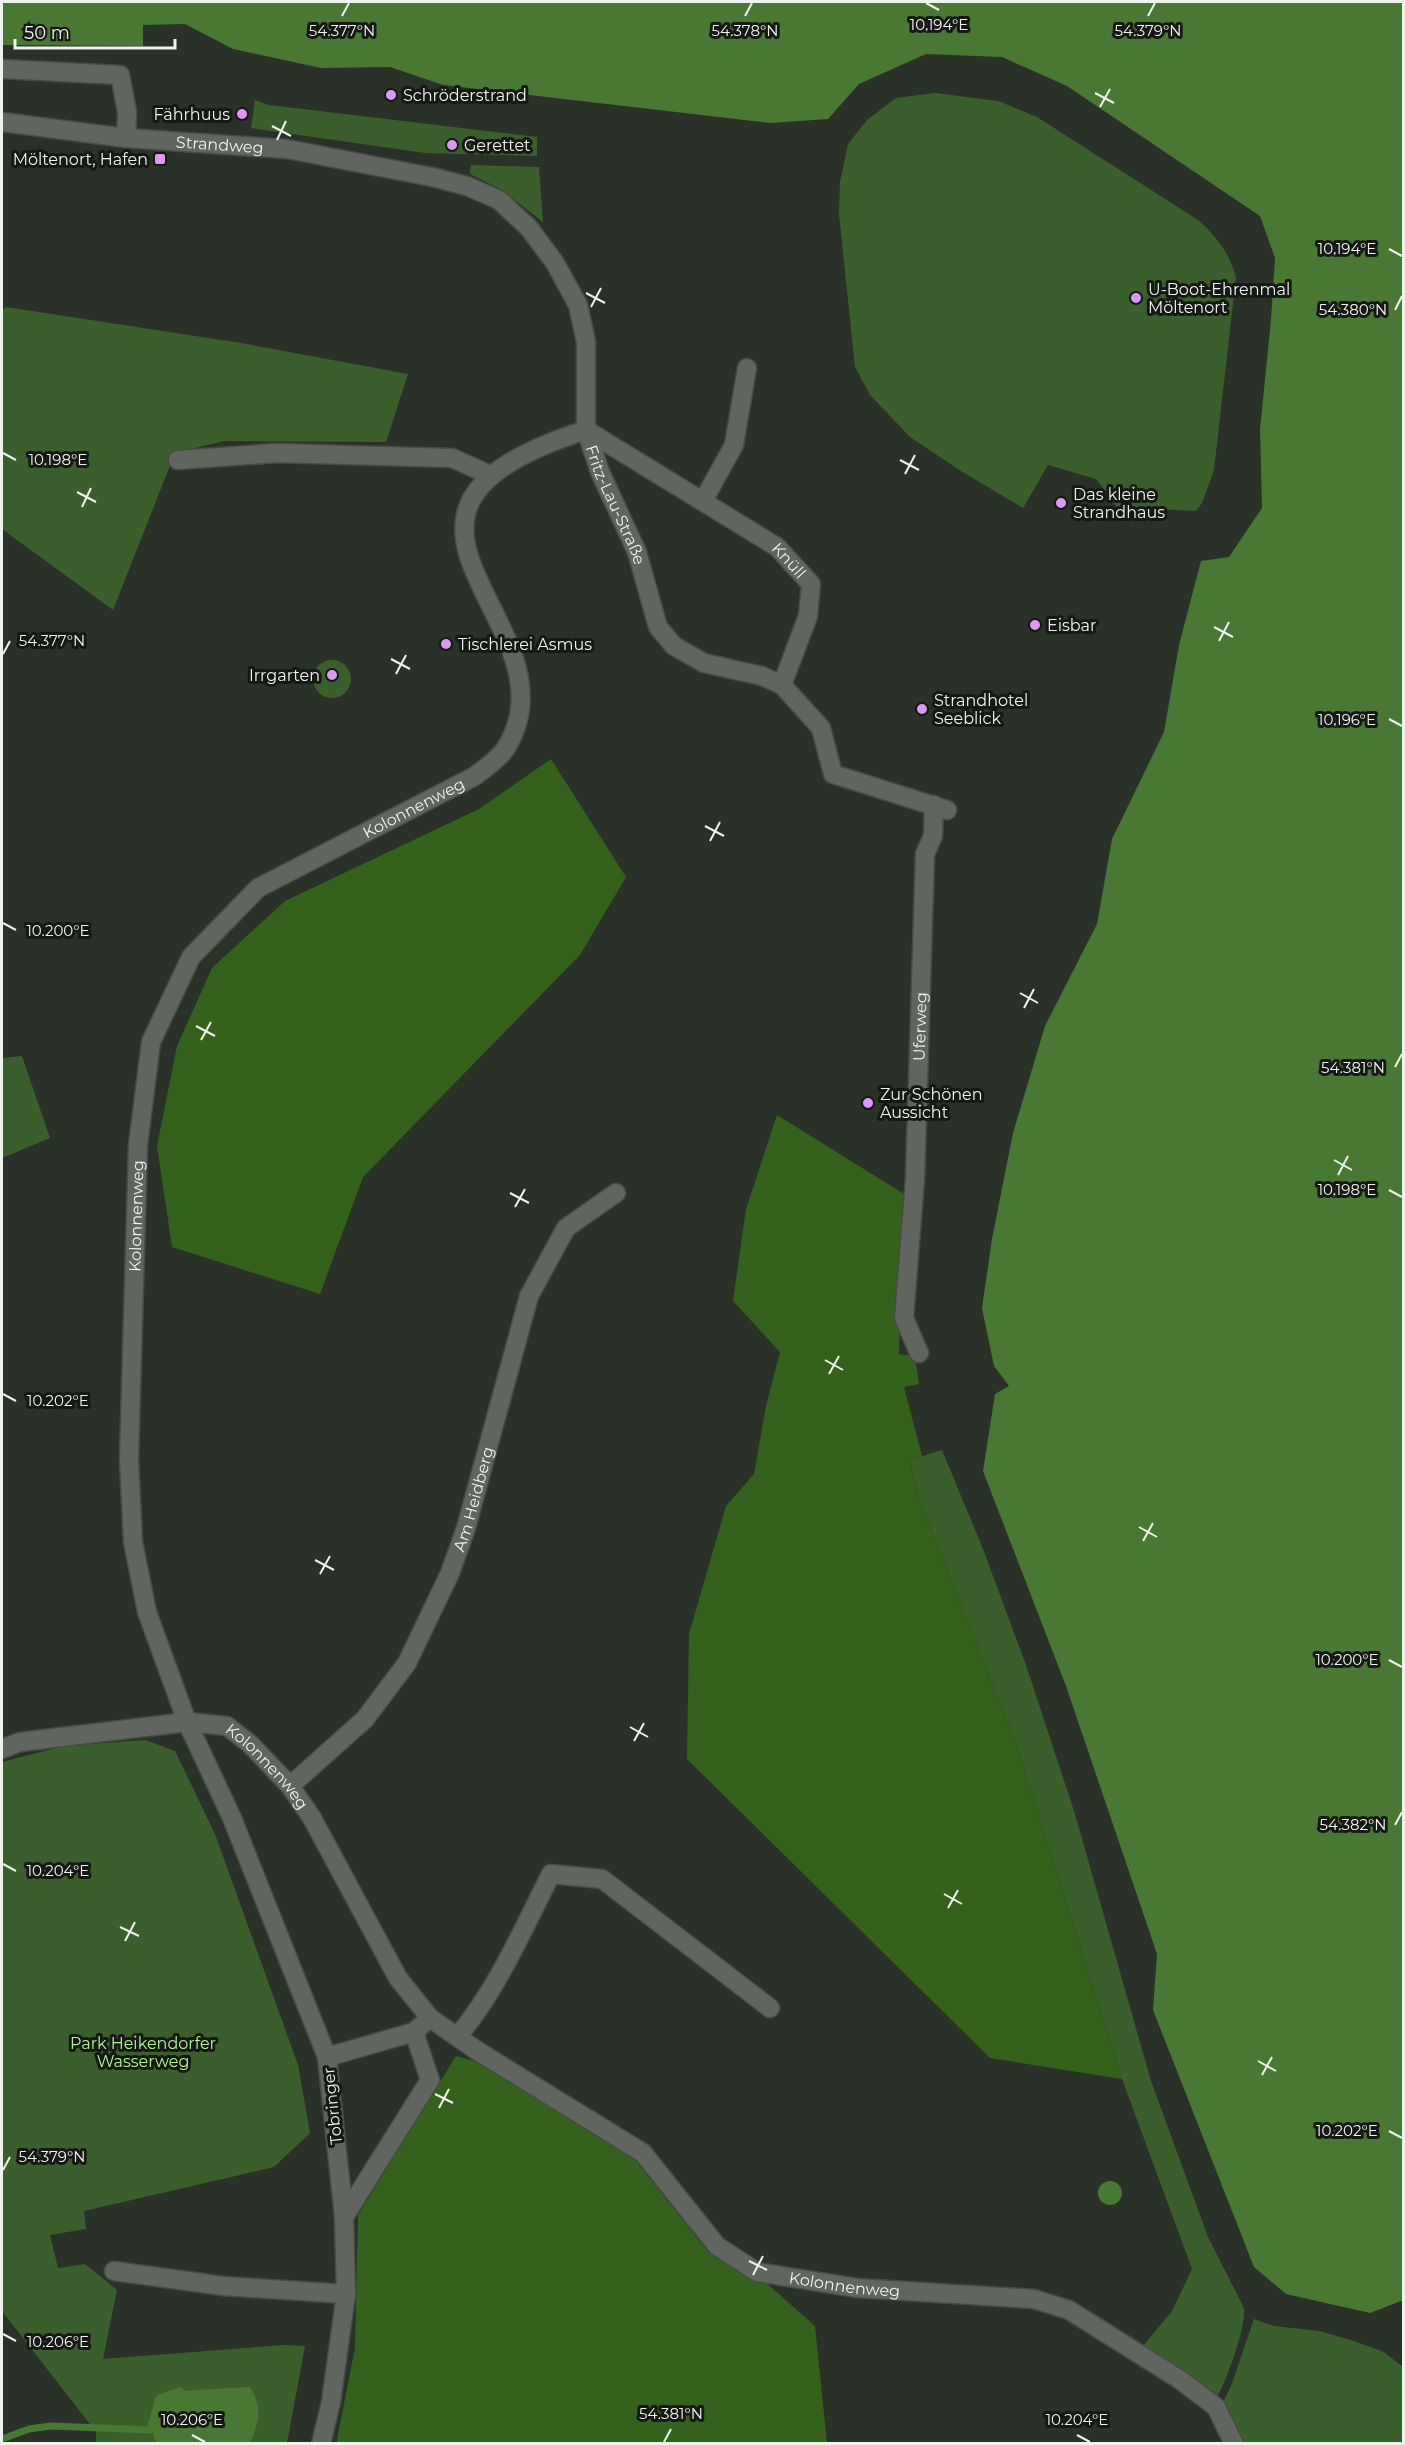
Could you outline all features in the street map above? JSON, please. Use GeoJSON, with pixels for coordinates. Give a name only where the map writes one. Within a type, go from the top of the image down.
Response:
{"type":"FeatureCollection","features":[{"type":"Feature","properties":{"kind":"street"},"geometry":{"type":"LineString","coordinates":[[2,69],[120,75],[127,112],[126,138]]}},
{"type":"Feature","properties":{"kind":"street","name":"Strandweg"},"geometry":{"type":"LineString","coordinates":[[2,122],[126,138],[287,148],[432,177],[466,186],[499,200],[529,228]]}},
{"type":"Feature","properties":{"kind":"street","name":"Fritz-Lau-Straße"},"geometry":{"type":"LineString","coordinates":[[529,228],[555,263],[578,305],[586,342],[586,430],[600,472],[637,552],[658,627],[674,646],[704,663],[762,676],[782,685],[821,728],[833,774],[940,807]]}},
{"type":"Feature","properties":{"kind":"street"},"geometry":{"type":"LineString","coordinates":[[704,501],[734,445],[747,368]]}},
{"type":"Feature","properties":{"kind":"street","name":"Kolonnenweg"},"geometry":{"type":"LineString","coordinates":[[586,430],[560,438],[490,475],[468,506],[463,538],[467,556],[510,648],[521,686],[519,720],[505,750],[475,776],[258,888],[190,957],[151,1042],[138,1145],[129,1459],[134,1542],[147,1612],[187,1722],[227,1725],[250,1744],[290,1786],[312,1818],[398,1978],[430,2018],[476,2050],[643,2153],[717,2246],[757,2272],[857,2288],[1034,2299],[1069,2310],[1179,2379],[1216,2407],[1234,2444]]}},
{"type":"Feature","properties":{"kind":"street","name":"Knüll"},"geometry":{"type":"LineString","coordinates":[[586,430],[777,547],[811,584],[808,616],[782,685]]}},
{"type":"Feature","properties":{"kind":"street"},"geometry":{"type":"LineString","coordinates":[[178,460],[277,453],[452,458],[490,475]]}},
{"type":"Feature","properties":{"kind":"street","name":"Uferweg"},"geometry":{"type":"LineString","coordinates":[[919,1353],[904,1318],[915,1179],[925,854],[933,836],[940,807]]}},
{"type":"Feature","properties":{"kind":"street","name":"Am Heidberg"},"geometry":{"type":"LineString","coordinates":[[290,1786],[365,1719],[407,1663],[450,1573],[466,1528],[529,1296],[566,1228],[616,1193]]}},
{"type":"Feature","properties":{"kind":"street"},"geometry":{"type":"LineString","coordinates":[[2,1749],[20,1742],[187,1722]]}},
{"type":"Feature","properties":{"kind":"street","name":"Tobringer"},"geometry":{"type":"LineString","coordinates":[[187,1722],[232,1818],[327,2057],[344,2217],[346,2294],[330,2402],[321,2444]]}},
{"type":"Feature","properties":{"kind":"street"},"geometry":{"type":"LineString","coordinates":[[458,2036],[490,1992],[551,1874],[602,1879],[770,2008]]}},
{"type":"Feature","properties":{"kind":"street"},"geometry":{"type":"LineString","coordinates":[[327,2057],[414,2032],[430,2018]]}},
{"type":"Feature","properties":{"kind":"street"},"geometry":{"type":"LineString","coordinates":[[344,2217],[430,2080],[414,2032]]}},
{"type":"Feature","properties":{"kind":"street"},"geometry":{"type":"LineString","coordinates":[[114,2271],[223,2286],[346,2294]]}},
{"type":"Feature","properties":{"kind":"green space"},"geometry":{"type":"Polygon","coordinates":[[[935,93],[998,101],[1037,117],[1198,220],[1226,252],[1236,277],[1214,470],[1202,503],[1196,511],[1117,507],[1096,479],[1048,465],[1023,508],[910,437],[870,395],[855,367],[839,214],[840,182],[848,144],[867,120],[896,98],[935,93]]]}},
{"type":"Feature","properties":{"kind":"green space"},"geometry":{"type":"Polygon","coordinates":[[[255,100],[269,105],[537,137],[537,156],[425,153],[251,128],[255,100]]]}},
{"type":"Feature","properties":{"kind":"green space"},"geometry":{"type":"Polygon","coordinates":[[[471,165],[539,167],[543,222],[502,190],[470,174],[471,165]]]}},
{"type":"Feature","properties":{"kind":"green space"},"geometry":{"type":"Polygon","coordinates":[[[6,307],[241,343],[408,374],[386,442],[224,441],[175,453],[113,610],[2,529],[2,310],[6,307]]]}},
{"type":"Feature","properties":{"kind":"green space","name":"Irrgarten"},"geometry":{"type":"Polygon","coordinates":[[[332,660],[346,665],[351,679],[346,693],[332,698],[318,693],[313,679],[318,665],[332,660]]]}},
{"type":"Feature","properties":{"kind":"green space"},"geometry":{"type":"Polygon","coordinates":[[[22,1056],[50,1138],[2,1158],[2,1058],[22,1056]]]}},
{"type":"Feature","properties":{"kind":"green space"},"geometry":{"type":"Polygon","coordinates":[[[942,1450],[983,1549],[1026,1665],[1075,1814],[1151,2081],[1208,2237],[1244,2308],[1242,2328],[1234,2355],[1215,2401],[1142,2347],[1172,2311],[1192,2269],[1122,2079],[1015,1741],[919,1500],[910,1460],[942,1450]]]}},
{"type":"Feature","properties":{"kind":"green space","name":"Park Heikendorfer Wasserweg"},"geometry":{"type":"Polygon","coordinates":[[[145,1740],[175,1751],[215,1834],[298,2065],[310,2133],[274,2167],[84,2211],[86,2229],[50,2235],[58,2268],[85,2264],[117,2290],[103,2359],[284,2345],[305,2346],[287,2443],[96,2443],[96,2432],[2,2311],[2,1762],[64,1746],[145,1740]]]}},
{"type":"Feature","properties":{"kind":"green space"},"geometry":{"type":"Polygon","coordinates":[[[1254,2319],[1274,2326],[1319,2331],[1354,2341],[1384,2352],[1403,2367],[1403,2443],[1241,2443],[1221,2406],[1231,2386],[1254,2319]]]}},
{"type":"Feature","properties":{"kind":"shaded area"},"geometry":{"type":"Polygon","coordinates":[[[2,2],[1403,2],[1403,2303],[1401,2301],[1370,2313],[1286,2294],[1254,2267],[1153,2010],[1157,1954],[1066,1686],[983,1471],[995,1394],[1009,1386],[994,1366],[982,1308],[992,1239],[1013,1133],[1045,1026],[1097,924],[1112,839],[1164,732],[1179,645],[1201,561],[1229,557],[1262,508],[1260,429],[1275,258],[1260,216],[1067,86],[1002,57],[926,54],[859,84],[828,119],[770,123],[443,85],[390,67],[321,68],[233,49],[185,24],[143,25],[143,46],[2,45],[2,2]]]}},
{"type":"Feature","properties":{"kind":"shaded area"},"geometry":{"type":"Polygon","coordinates":[[[551,759],[626,877],[580,955],[363,1177],[320,1294],[172,1247],[157,1146],[177,1046],[212,968],[285,901],[479,809],[551,759]]]}},
{"type":"Feature","properties":{"kind":"shaded area"},"geometry":{"type":"Polygon","coordinates":[[[777,1115],[904,1194],[899,1354],[915,1356],[919,1384],[904,1387],[922,1456],[910,1461],[919,1500],[1015,1741],[1122,2079],[990,2058],[687,1759],[689,1634],[726,1506],[754,1474],[766,1406],[780,1352],[733,1301],[746,1209],[777,1115]]]}},
{"type":"Feature","properties":{"kind":"shaded area"},"geometry":{"type":"Polygon","coordinates":[[[456,2056],[485,2064],[635,2160],[709,2253],[763,2280],[815,2326],[827,2443],[336,2444],[355,2348],[358,2215],[456,2056]]]}},
{"type":"Feature","properties":{"kind":"shaded area"},"geometry":{"type":"Polygon","coordinates":[[[1110,2181],[1119,2184],[1122,2193],[1119,2202],[1110,2205],[1101,2202],[1098,2193],[1101,2184],[1110,2181]]]}},
{"type":"Feature","properties":{"kind":"shaded area"},"geometry":{"type":"Polygon","coordinates":[[[250,2387],[257,2402],[258,2415],[250,2443],[157,2443],[154,2438],[152,2427],[159,2398],[180,2391],[250,2387]]]}},
{"type":"Feature","properties":{"kind":"waterway"},"geometry":{"type":"LineString","coordinates":[[2,2439],[29,2429],[51,2426],[150,2430],[159,2398],[180,2391]]}},
{"type":"Feature","properties":{"kind":"place","name":"Schröderstrand"},"geometry":{"type":"Point","coordinates":[391,95]}},
{"type":"Feature","properties":{"kind":"place","name":"Fährhuus"},"geometry":{"type":"Point","coordinates":[242,114]}},
{"type":"Feature","properties":{"kind":"place","name":"Gerettet"},"geometry":{"type":"Point","coordinates":[452,145]}},
{"type":"Feature","properties":{"kind":"place","name":"Möltenort, Hafen"},"geometry":{"type":"Point","coordinates":[160,159]}},
{"type":"Feature","properties":{"kind":"place","name":"U-Boot-Ehrenmal Möltenort"},"geometry":{"type":"Point","coordinates":[1136,298]}},
{"type":"Feature","properties":{"kind":"place","name":"Das kleine Strandhaus"},"geometry":{"type":"Point","coordinates":[1061,503]}},
{"type":"Feature","properties":{"kind":"place","name":"Eisbar"},"geometry":{"type":"Point","coordinates":[1035,625]}},
{"type":"Feature","properties":{"kind":"place","name":"Tischlerei Asmus"},"geometry":{"type":"Point","coordinates":[446,644]}},
{"type":"Feature","properties":{"kind":"place","name":"Irrgarten"},"geometry":{"type":"Point","coordinates":[332,675]}},
{"type":"Feature","properties":{"kind":"place","name":"Strandhotel Seeblick"},"geometry":{"type":"Point","coordinates":[922,709]}},
{"type":"Feature","properties":{"kind":"place","name":"Zur Schönen Aussicht"},"geometry":{"type":"Point","coordinates":[868,1103]}}]}
